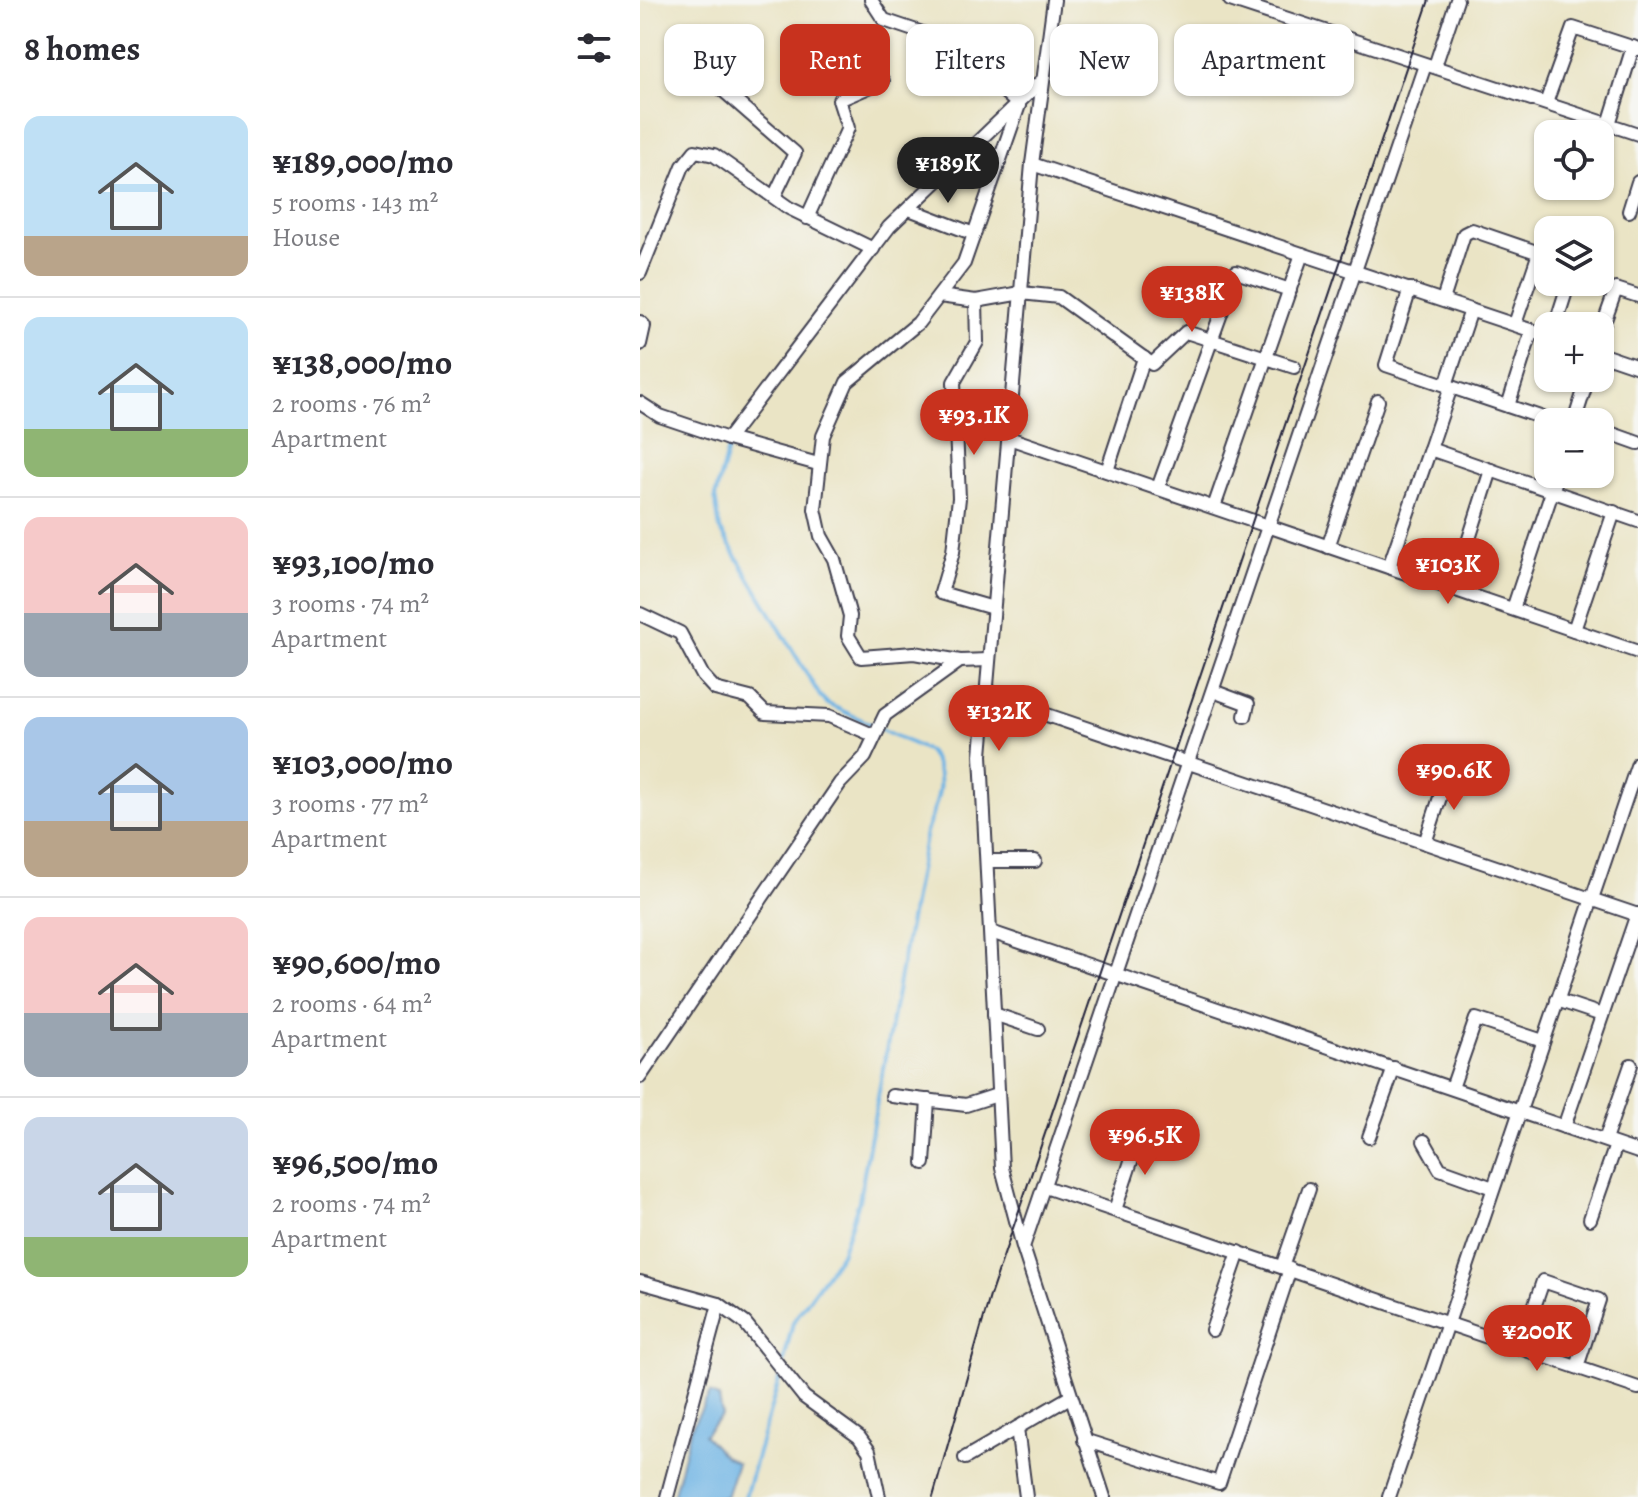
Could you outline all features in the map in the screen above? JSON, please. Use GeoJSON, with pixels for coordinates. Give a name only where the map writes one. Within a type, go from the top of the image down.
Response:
{"type":"FeatureCollection","features":[{"type":"Feature","properties":{"kind":"street"},"geometry":{"type":"LineString","coordinates":[[871,0],[884,20],[949,42],[1019,105]]}},
{"type":"Feature","properties":{"kind":"street"},"geometry":{"type":"LineString","coordinates":[[1054,0],[1040,82],[1032,164],[981,755],[1002,1168],[1023,1247],[1104,1497]]}},
{"type":"Feature","properties":{"kind":"street"},"geometry":{"type":"LineString","coordinates":[[1230,0],[1260,4],[1597,120]]}},
{"type":"Feature","properties":{"kind":"street"},"geometry":{"type":"LineString","coordinates":[[1023,1247],[1119,974],[1356,272],[1430,65],[1457,0]]}},
{"type":"Feature","properties":{"kind":"street"},"geometry":{"type":"LineString","coordinates":[[1546,103],[1573,28],[1636,48],[1610,120]]}},
{"type":"Feature","properties":{"kind":"street"},"geometry":{"type":"LineString","coordinates":[[728,439],[873,249],[909,209],[1040,82]]}},
{"type":"Feature","properties":{"kind":"street"},"geometry":{"type":"LineString","coordinates":[[730,96],[795,153],[774,197]]}},
{"type":"Feature","properties":{"kind":"street"},"geometry":{"type":"LineString","coordinates":[[807,218],[848,128],[839,100],[848,96]]}},
{"type":"Feature","properties":{"kind":"street"},"geometry":{"type":"LineString","coordinates":[[988,660],[960,661],[914,653],[861,657],[848,636],[850,616],[834,559],[821,536],[815,509],[823,436],[847,382],[918,323],[964,263],[1019,105]]}},
{"type":"Feature","properties":{"kind":"street"},"geometry":{"type":"LineString","coordinates":[[1614,126],[1638,134]]}},
{"type":"Feature","properties":{"kind":"street"},"geometry":{"type":"LineString","coordinates":[[640,273],[683,166],[695,151],[714,155],[807,218],[873,249]]}},
{"type":"Feature","properties":{"kind":"street"},"geometry":{"type":"LineString","coordinates":[[1032,164],[1532,330],[1508,406]]}},
{"type":"Feature","properties":{"kind":"street"},"geometry":{"type":"LineString","coordinates":[[1633,205],[1638,182]]}},
{"type":"Feature","properties":{"kind":"street"},"geometry":{"type":"LineString","coordinates":[[909,209],[974,234]]}},
{"type":"Feature","properties":{"kind":"street"},"geometry":{"type":"LineString","coordinates":[[1443,300],[1464,234],[1472,230],[1534,252]]}},
{"type":"Feature","properties":{"kind":"street"},"geometry":{"type":"LineString","coordinates":[[1214,507],[1302,254]]}},
{"type":"Feature","properties":{"kind":"street"},"geometry":{"type":"LineString","coordinates":[[1158,488],[1209,339],[1236,272],[1290,290]]}},
{"type":"Feature","properties":{"kind":"street"},"geometry":{"type":"LineString","coordinates":[[1515,324],[1534,279]]}},
{"type":"Feature","properties":{"kind":"street"},"geometry":{"type":"LineString","coordinates":[[1410,289],[1386,365],[1534,415]]}},
{"type":"Feature","properties":{"kind":"street"},"geometry":{"type":"LineString","coordinates":[[1608,312],[1616,289],[1638,296]]}},
{"type":"Feature","properties":{"kind":"street"},"geometry":{"type":"LineString","coordinates":[[939,296],[976,301],[1021,293],[1059,297],[1152,364],[1186,332],[1294,367]]}},
{"type":"Feature","properties":{"kind":"street"},"geometry":{"type":"LineString","coordinates":[[976,301],[977,342],[954,382],[959,498],[953,552],[941,593],[993,608]]}},
{"type":"Feature","properties":{"kind":"street"},"geometry":{"type":"LineString","coordinates":[[1389,567],[1430,449],[1471,310]]}},
{"type":"Feature","properties":{"kind":"street"},"geometry":{"type":"LineString","coordinates":[[640,322],[644,326],[640,344]]}},
{"type":"Feature","properties":{"kind":"street"},"geometry":{"type":"LineString","coordinates":[[1107,471],[1144,358]]}},
{"type":"Feature","properties":{"kind":"street"},"geometry":{"type":"LineString","coordinates":[[1614,359],[1638,367]]}},
{"type":"Feature","properties":{"kind":"street"},"geometry":{"type":"LineString","coordinates":[[1328,547],[1378,401]]}},
{"type":"Feature","properties":{"kind":"street"},"geometry":{"type":"LineString","coordinates":[[640,403],[660,416],[818,464]]}},
{"type":"Feature","properties":{"kind":"street"},"geometry":{"type":"LineString","coordinates":[[954,425],[1011,415]]}},
{"type":"Feature","properties":{"kind":"street"},"geometry":{"type":"LineString","coordinates":[[1614,434],[1638,443]]}},
{"type":"Feature","properties":{"kind":"street"},"geometry":{"type":"LineString","coordinates":[[1009,438],[1574,630],[1637,647]]}},
{"type":"Feature","properties":{"kind":"street"},"geometry":{"type":"LineString","coordinates":[[1430,449],[1638,521]]}},
{"type":"Feature","properties":{"kind":"street"},"geometry":{"type":"LineString","coordinates":[[1453,589],[1491,470]]}},
{"type":"Feature","properties":{"kind":"street"},"geometry":{"type":"LineString","coordinates":[[1513,609],[1553,488]]}},
{"type":"Feature","properties":{"kind":"street"},"geometry":{"type":"LineString","coordinates":[[1574,630],[1614,512]]}},
{"type":"Feature","properties":{"kind":"street"},"geometry":{"type":"LineString","coordinates":[[640,614],[680,633],[703,676],[715,689],[750,698],[765,713],[829,716],[875,731]]}},
{"type":"Feature","properties":{"kind":"street"},"geometry":{"type":"LineString","coordinates":[[640,1077],[840,783],[865,757],[885,715],[960,661]]}},
{"type":"Feature","properties":{"kind":"street"},"geometry":{"type":"LineString","coordinates":[[1213,691],[1248,704],[1245,716]]}},
{"type":"Feature","properties":{"kind":"street"},"geometry":{"type":"LineString","coordinates":[[985,694],[1637,914],[1564,1127]]}},
{"type":"Feature","properties":{"kind":"street"},"geometry":{"type":"LineString","coordinates":[[1389,1497],[1638,763]]}},
{"type":"Feature","properties":{"kind":"street"},"geometry":{"type":"LineString","coordinates":[[1425,843],[1449,770]]}},
{"type":"Feature","properties":{"kind":"street"},"geometry":{"type":"LineString","coordinates":[[987,861],[1035,861]]}},
{"type":"Feature","properties":{"kind":"street"},"geometry":{"type":"LineString","coordinates":[[991,932],[1638,1152]]}},
{"type":"Feature","properties":{"kind":"street"},"geometry":{"type":"LineString","coordinates":[[1557,1000],[1602,1015]]}},
{"type":"Feature","properties":{"kind":"street"},"geometry":{"type":"LineString","coordinates":[[994,1014],[1038,1029]]}},
{"type":"Feature","properties":{"kind":"street"},"geometry":{"type":"LineString","coordinates":[[1452,1088],[1476,1019],[1543,1041]]}},
{"type":"Feature","properties":{"kind":"street"},"geometry":{"type":"LineString","coordinates":[[1590,1219],[1631,1065]]}},
{"type":"Feature","properties":{"kind":"street"},"geometry":{"type":"LineString","coordinates":[[1369,1137],[1394,1068]]}},
{"type":"Feature","properties":{"kind":"street"},"geometry":{"type":"LineString","coordinates":[[892,1096],[966,1105],[997,1095]]}},
{"type":"Feature","properties":{"kind":"street"},"geometry":{"type":"LineString","coordinates":[[924,1163],[928,1100]]}},
{"type":"Feature","properties":{"kind":"street"},"geometry":{"type":"LineString","coordinates":[[1115,1210],[1141,1131]]}},
{"type":"Feature","properties":{"kind":"street"},"geometry":{"type":"LineString","coordinates":[[1424,1141],[1440,1169],[1493,1188]]}},
{"type":"Feature","properties":{"kind":"street"},"geometry":{"type":"LineString","coordinates":[[1045,1187],[1638,1388]]}},
{"type":"Feature","properties":{"kind":"street"},"geometry":{"type":"LineString","coordinates":[[1084,1440],[1219,1483],[1309,1189]]}},
{"type":"Feature","properties":{"kind":"street"},"geometry":{"type":"LineString","coordinates":[[1212,1330],[1239,1252]]}},
{"type":"Feature","properties":{"kind":"street"},"geometry":{"type":"LineString","coordinates":[[1520,1348],[1543,1281],[1599,1300],[1577,1367]]}},
{"type":"Feature","properties":{"kind":"street"},"geometry":{"type":"LineString","coordinates":[[640,1282],[719,1304],[745,1323],[804,1397],[859,1437],[869,1451],[879,1497]]}},
{"type":"Feature","properties":{"kind":"street"},"geometry":{"type":"LineString","coordinates":[[667,1497],[719,1304]]}},
{"type":"Feature","properties":{"kind":"street"},"geometry":{"type":"LineString","coordinates":[[965,1458],[1070,1397]]}},
{"type":"Feature","properties":{"kind":"street"},"geometry":{"type":"LineString","coordinates":[[1017,1428],[1026,1497]]}},
{"type":"Feature","properties":{"kind":"water"},"geometry":{"type":"Polygon","coordinates":[[[710,1393],[719,1398],[722,1415],[704,1435],[724,1456],[737,1463],[726,1497],[673,1497],[691,1428],[710,1393]]]}},
{"type":"Feature","properties":{"kind":"waterway"},"geometry":{"type":"LineString","coordinates":[[729,445],[715,497],[720,529],[820,696],[828,704],[928,751],[938,771],[939,781],[937,800],[926,832],[859,1201],[841,1254],[793,1322],[783,1365]]}},
{"type":"Feature","properties":{"kind":"waterway"},"geometry":{"type":"LineString","coordinates":[[745,1497],[781,1373]]}},
{"type":"Feature","properties":{"kind":"tram line"},"geometry":{"type":"LineString","coordinates":[[933,1497],[990,1296],[1429,0]]}}]}
